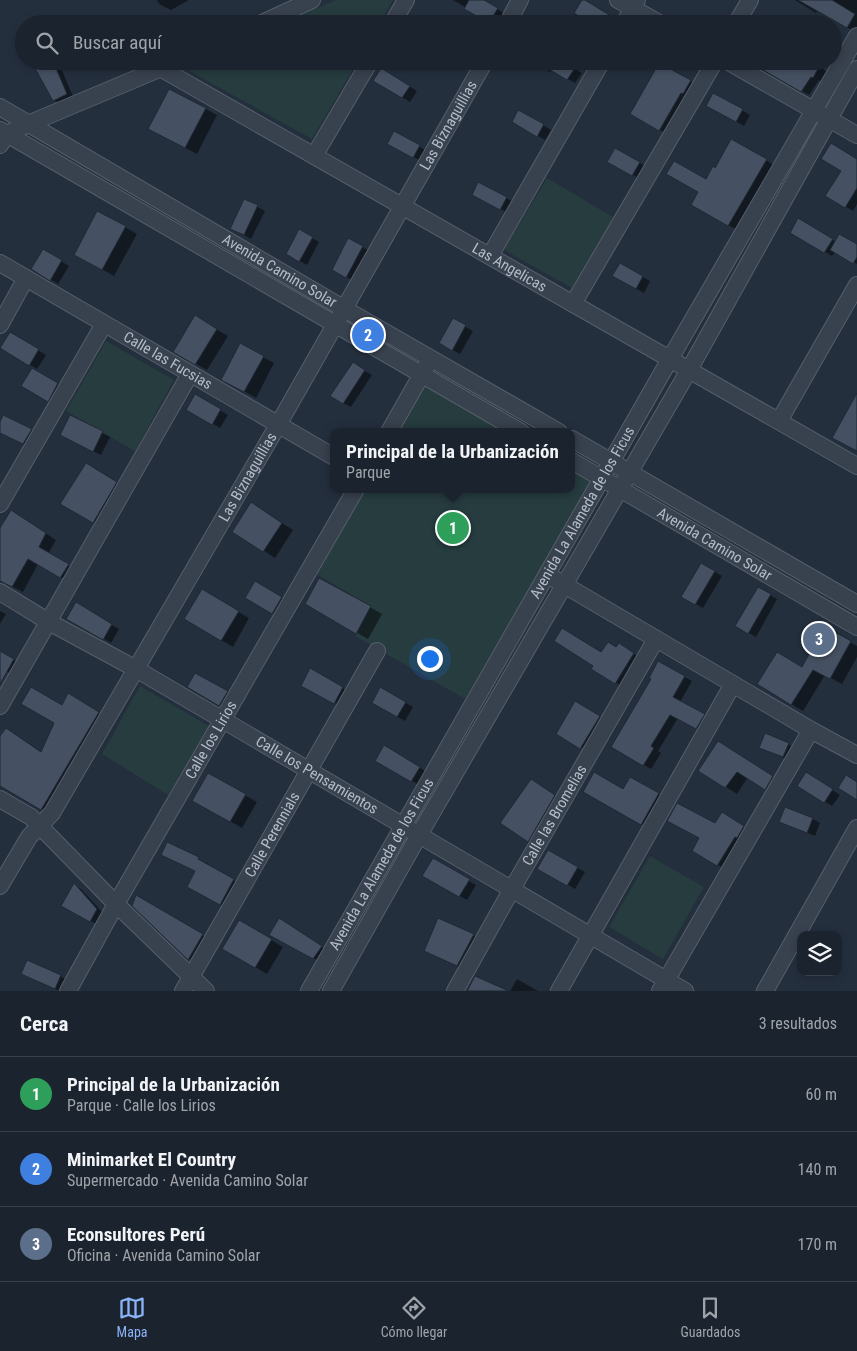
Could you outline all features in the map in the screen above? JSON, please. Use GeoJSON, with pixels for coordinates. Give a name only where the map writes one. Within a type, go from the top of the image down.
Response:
{"type":"FeatureCollection","features":[{"type":"Feature","properties":{"kind":"street"},"geometry":{"type":"LineString","coordinates":[[280,15],[312,0]]}},
{"type":"Feature","properties":{"kind":"street"},"geometry":{"type":"LineString","coordinates":[[397,15],[406,0]]}},
{"type":"Feature","properties":{"kind":"street"},"geometry":{"type":"LineString","coordinates":[[512,15],[520,0]]}},
{"type":"Feature","properties":{"kind":"street"},"geometry":{"type":"LineString","coordinates":[[618,0],[635,4],[649,15]]}},
{"type":"Feature","properties":{"kind":"street"},"geometry":{"type":"LineString","coordinates":[[741,15],[750,0]]}},
{"type":"Feature","properties":{"kind":"street"},"geometry":{"type":"LineString","coordinates":[[629,15],[635,4]]}},
{"type":"Feature","properties":{"kind":"street","name":"Avenida La Alameda de los Ficus"},"geometry":{"type":"LineString","coordinates":[[842,70],[857,36]]}},
{"type":"Feature","properties":{"kind":"street","name":"Avenida La Alameda de los Ficus"},"geometry":{"type":"LineString","coordinates":[[310,991],[670,359],[822,115],[857,69]]}},
{"type":"Feature","properties":{"kind":"street"},"geometry":{"type":"LineString","coordinates":[[2,136],[159,70]]}},
{"type":"Feature","properties":{"kind":"street","name":"Las Angelicas"},"geometry":{"type":"LineString","coordinates":[[164,70],[857,466]]}},
{"type":"Feature","properties":{"kind":"street"},"geometry":{"type":"LineString","coordinates":[[314,156],[365,70]]}},
{"type":"Feature","properties":{"kind":"street","name":"Las Biznaguillias"},"geometry":{"type":"LineString","coordinates":[[0,886],[29,837],[52,813],[278,424],[480,70]]}},
{"type":"Feature","properties":{"kind":"street"},"geometry":{"type":"LineString","coordinates":[[490,256],[597,70]]}},
{"type":"Feature","properties":{"kind":"street"},"geometry":{"type":"LineString","coordinates":[[574,304],[710,70]]}},
{"type":"Feature","properties":{"kind":"street"},"geometry":{"type":"LineString","coordinates":[[743,70],[857,135]]}},
{"type":"Feature","properties":{"kind":"street","name":"Avenida La Alameda de los Ficus"},"geometry":{"type":"LineString","coordinates":[[331,991],[419,835],[690,370],[822,115],[842,70]]}},
{"type":"Feature","properties":{"kind":"street","name":"Avenida Camino Solar"},"geometry":{"type":"LineString","coordinates":[[0,107],[552,428]]}},
{"type":"Feature","properties":{"kind":"street","name":"Avenida Camino Solar"},"geometry":{"type":"LineString","coordinates":[[2,136],[334,323],[514,428]]}},
{"type":"Feature","properties":{"kind":"street","name":"Calle las Fucsias"},"geometry":{"type":"LineString","coordinates":[[0,263],[330,455]]}},
{"type":"Feature","properties":{"kind":"street"},"geometry":{"type":"LineString","coordinates":[[0,325],[26,278]]}},
{"type":"Feature","properties":{"kind":"street"},"geometry":{"type":"LineString","coordinates":[[779,421],[857,285]]}},
{"type":"Feature","properties":{"kind":"street"},"geometry":{"type":"LineString","coordinates":[[0,504],[104,324]]}},
{"type":"Feature","properties":{"kind":"street"},"geometry":{"type":"LineString","coordinates":[[391,428],[431,358]]}},
{"type":"Feature","properties":{"kind":"street"},"geometry":{"type":"LineString","coordinates":[[0,706],[190,374]]}},
{"type":"Feature","properties":{"kind":"street","name":"Avenida Camino Solar"},"geometry":{"type":"LineString","coordinates":[[575,441],[857,604]]}},
{"type":"Feature","properties":{"kind":"street","name":"Avenida Camino Solar"},"geometry":{"type":"LineString","coordinates":[[575,464],[857,627]]}},
{"type":"Feature","properties":{"kind":"street","name":"Calle los Lirios"},"geometry":{"type":"LineString","coordinates":[[68,991],[116,904],[354,493]]}},
{"type":"Feature","properties":{"kind":"street"},"geometry":{"type":"LineString","coordinates":[[548,575],[811,730],[857,755]]}},
{"type":"Feature","properties":{"kind":"street","name":"Calle los Pensamientos"},"geometry":{"type":"LineString","coordinates":[[0,592],[48,622],[136,669],[512,889],[591,936],[663,986],[685,991]]}},
{"type":"Feature","properties":{"kind":"street","name":"Calle las Bromelias"},"geometry":{"type":"LineString","coordinates":[[455,991],[656,639]]}},
{"type":"Feature","properties":{"kind":"street","name":"Calle Perennials"},"geometry":{"type":"LineString","coordinates":[[187,984],[377,652]]}},
{"type":"Feature","properties":{"kind":"street"},"geometry":{"type":"LineString","coordinates":[[559,991],[733,684]]}},
{"type":"Feature","properties":{"kind":"street"},"geometry":{"type":"LineString","coordinates":[[663,986],[811,730]]}},
{"type":"Feature","properties":{"kind":"street"},"geometry":{"type":"LineString","coordinates":[[0,799],[31,817],[116,904],[187,984],[206,991]]}},
{"type":"Feature","properties":{"kind":"street"},"geometry":{"type":"LineString","coordinates":[[765,991],[857,828]]}},
{"type":"Feature","properties":{"kind":"green space"},"geometry":{"type":"Polygon","coordinates":[[[336,0],[393,0],[384,15],[302,15],[336,0]]]}},
{"type":"Feature","properties":{"kind":"green space"},"geometry":{"type":"Polygon","coordinates":[[[187,70],[353,70],[312,139],[187,70]]]}},
{"type":"Feature","properties":{"kind":"green space"},"geometry":{"type":"Polygon","coordinates":[[[547,178],[613,217],[572,288],[504,250],[547,178]]]}},
{"type":"Feature","properties":{"kind":"green space"},"geometry":{"type":"Polygon","coordinates":[[[106,341],[174,380],[135,451],[66,411],[106,341]]]}},
{"type":"Feature","properties":{"kind":"green space"},"geometry":{"type":"Polygon","coordinates":[[[423,385],[497,428],[399,428],[423,385]]]}},
{"type":"Feature","properties":{"kind":"green space"},"geometry":{"type":"Polygon","coordinates":[[[575,473],[591,482],[465,699],[355,636],[371,606],[316,574],[362,493],[575,493],[575,473]]]}},
{"type":"Feature","properties":{"kind":"green space"},"geometry":{"type":"Polygon","coordinates":[[[140,686],[209,726],[168,795],[102,754],[140,686]]]}},
{"type":"Feature","properties":{"kind":"green space"},"geometry":{"type":"Polygon","coordinates":[[[650,856],[704,887],[663,959],[609,927],[650,856]]]}},
{"type":"Feature","properties":{"kind":"building"},"geometry":{"type":"Polygon","coordinates":[[[469,0],[484,0],[498,8],[494,15],[475,15],[464,9],[469,0]]]}},
{"type":"Feature","properties":{"kind":"building"},"geometry":{"type":"Polygon","coordinates":[[[582,0],[585,0],[609,15],[577,15],[574,13],[582,0]]]}},
{"type":"Feature","properties":{"kind":"building"},"geometry":{"type":"Polygon","coordinates":[[[798,0],[832,0],[855,14],[847,28],[842,25],[842,15],[824,15],[798,0]]]}},
{"type":"Feature","properties":{"kind":"building"},"geometry":{"type":"Polygon","coordinates":[[[36,70],[57,70],[67,94],[53,101],[36,70]]]}},
{"type":"Feature","properties":{"kind":"building"},"geometry":{"type":"Polygon","coordinates":[[[380,70],[384,70],[410,86],[402,98],[373,81],[380,70]]]}},
{"type":"Feature","properties":{"kind":"building"},"geometry":{"type":"Polygon","coordinates":[[[550,70],[574,70],[567,80],[550,70]]]}},
{"type":"Feature","properties":{"kind":"building"},"geometry":{"type":"Polygon","coordinates":[[[655,70],[672,70],[691,80],[683,94],[681,93],[659,131],[630,114],[655,70]]]}},
{"type":"Feature","properties":{"kind":"building"},"geometry":{"type":"Polygon","coordinates":[[[763,70],[817,70],[801,92],[763,70]]]}},
{"type":"Feature","properties":{"kind":"building"},"geometry":{"type":"Polygon","coordinates":[[[169,89],[206,108],[185,148],[148,129],[169,89]]]}},
{"type":"Feature","properties":{"kind":"building"},"geometry":{"type":"Polygon","coordinates":[[[713,93],[743,109],[736,122],[706,106],[713,93]]]}},
{"type":"Feature","properties":{"kind":"building"},"geometry":{"type":"Polygon","coordinates":[[[518,110],[544,124],[537,137],[512,122],[518,110]]]}},
{"type":"Feature","properties":{"kind":"building"},"geometry":{"type":"Polygon","coordinates":[[[394,131],[420,145],[413,158],[387,144],[394,131]]]}},
{"type":"Feature","properties":{"kind":"building"},"geometry":{"type":"Polygon","coordinates":[[[731,139],[767,159],[728,226],[691,205],[698,192],[666,174],[674,161],[706,179],[713,166],[715,168],[731,139]]]}},
{"type":"Feature","properties":{"kind":"building"},"geometry":{"type":"Polygon","coordinates":[[[831,143],[857,159],[857,188],[845,208],[825,196],[841,171],[821,159],[831,143]]]}},
{"type":"Feature","properties":{"kind":"building"},"geometry":{"type":"Polygon","coordinates":[[[615,148],[640,162],[632,176],[607,162],[615,148]]]}},
{"type":"Feature","properties":{"kind":"building"},"geometry":{"type":"Polygon","coordinates":[[[478,182],[507,197],[500,210],[472,195],[478,182]]]}},
{"type":"Feature","properties":{"kind":"building"},"geometry":{"type":"Polygon","coordinates":[[[244,199],[258,205],[244,235],[230,229],[244,199]]]}},
{"type":"Feature","properties":{"kind":"building"},"geometry":{"type":"Polygon","coordinates":[[[97,211],[126,226],[102,270],[74,255],[97,211]]]}},
{"type":"Feature","properties":{"kind":"building"},"geometry":{"type":"Polygon","coordinates":[[[798,218],[833,239],[824,253],[790,233],[798,218]]]}},
{"type":"Feature","properties":{"kind":"building"},"geometry":{"type":"Polygon","coordinates":[[[299,229],[313,237],[299,262],[286,254],[299,229]]]}},
{"type":"Feature","properties":{"kind":"building"},"geometry":{"type":"Polygon","coordinates":[[[839,234],[857,244],[857,257],[853,264],[830,250],[839,234]]]}},
{"type":"Feature","properties":{"kind":"building"},"geometry":{"type":"Polygon","coordinates":[[[348,238],[363,246],[346,278],[332,270],[348,238]]]}},
{"type":"Feature","properties":{"kind":"building"},"geometry":{"type":"Polygon","coordinates":[[[43,249],[62,260],[50,281],[31,269],[43,249]]]}},
{"type":"Feature","properties":{"kind":"building"},"geometry":{"type":"Polygon","coordinates":[[[620,263],[643,276],[636,289],[612,276],[620,263]]]}},
{"type":"Feature","properties":{"kind":"building"},"geometry":{"type":"Polygon","coordinates":[[[195,315],[217,329],[195,365],[173,352],[195,315]]]}},
{"type":"Feature","properties":{"kind":"building"},"geometry":{"type":"Polygon","coordinates":[[[453,318],[466,325],[452,351],[439,343],[453,318]]]}},
{"type":"Feature","properties":{"kind":"building"},"geometry":{"type":"Polygon","coordinates":[[[10,332],[39,349],[29,366],[0,348],[10,332]]]}},
{"type":"Feature","properties":{"kind":"building"},"geometry":{"type":"Polygon","coordinates":[[[240,343],[264,356],[244,392],[221,380],[240,343]]]}},
{"type":"Feature","properties":{"kind":"building"},"geometry":{"type":"Polygon","coordinates":[[[353,362],[365,370],[343,404],[330,396],[353,362]]]}},
{"type":"Feature","properties":{"kind":"building"},"geometry":{"type":"Polygon","coordinates":[[[32,368],[58,383],[48,402],[21,386],[32,368]]]}},
{"type":"Feature","properties":{"kind":"building"},"geometry":{"type":"Polygon","coordinates":[[[857,393],[857,451],[832,438],[857,393]]]}},
{"type":"Feature","properties":{"kind":"building"},"geometry":{"type":"Polygon","coordinates":[[[195,394],[221,409],[212,425],[186,410],[195,394]]]}},
{"type":"Feature","properties":{"kind":"building"},"geometry":{"type":"Polygon","coordinates":[[[3,415],[32,429],[23,444],[0,433],[0,422],[3,415]]]}},
{"type":"Feature","properties":{"kind":"building"},"geometry":{"type":"Polygon","coordinates":[[[70,415],[103,431],[93,452],[60,435],[70,415]]]}},
{"type":"Feature","properties":{"kind":"building"},"geometry":{"type":"Polygon","coordinates":[[[86,463],[117,482],[93,523],[60,504],[86,463]]]}},
{"type":"Feature","properties":{"kind":"building"},"geometry":{"type":"Polygon","coordinates":[[[251,502],[282,523],[263,552],[232,532],[251,502]]]}},
{"type":"Feature","properties":{"kind":"building"},"geometry":{"type":"Polygon","coordinates":[[[11,510],[46,533],[39,547],[69,564],[60,578],[28,559],[12,587],[0,581],[0,528],[11,510]]]}},
{"type":"Feature","properties":{"kind":"building"},"geometry":{"type":"Polygon","coordinates":[[[701,563],[715,571],[695,605],[681,597],[701,563]]]}},
{"type":"Feature","properties":{"kind":"building"},"geometry":{"type":"Polygon","coordinates":[[[319,578],[371,606],[356,634],[305,604],[319,578]]]}},
{"type":"Feature","properties":{"kind":"building"},"geometry":{"type":"Polygon","coordinates":[[[255,581],[282,597],[272,614],[245,598],[255,581]]]}},
{"type":"Feature","properties":{"kind":"building"},"geometry":{"type":"Polygon","coordinates":[[[758,587],[771,594],[748,634],[735,626],[758,587]]]}},
{"type":"Feature","properties":{"kind":"building"},"geometry":{"type":"Polygon","coordinates":[[[202,589],[239,611],[221,641],[184,619],[202,589]]]}},
{"type":"Feature","properties":{"kind":"building"},"geometry":{"type":"Polygon","coordinates":[[[76,602],[112,624],[103,640],[66,619],[76,602]]]}},
{"type":"Feature","properties":{"kind":"building"},"geometry":{"type":"Polygon","coordinates":[[[824,626],[851,641],[830,679],[813,670],[791,705],[757,684],[777,652],[802,667],[824,626]]]}},
{"type":"Feature","properties":{"kind":"building"},"geometry":{"type":"Polygon","coordinates":[[[562,628],[601,652],[608,642],[616,647],[619,643],[634,653],[615,684],[591,669],[593,666],[554,641],[562,628]]]}},
{"type":"Feature","properties":{"kind":"building"},"geometry":{"type":"Polygon","coordinates":[[[0,651],[14,659],[0,684],[0,651]]]}},
{"type":"Feature","properties":{"kind":"building"},"geometry":{"type":"Polygon","coordinates":[[[658,661],[685,676],[673,697],[705,714],[696,729],[670,715],[651,746],[654,748],[643,766],[611,747],[651,679],[649,678],[658,661]]]}},
{"type":"Feature","properties":{"kind":"building"},"geometry":{"type":"Polygon","coordinates":[[[310,668],[343,687],[334,704],[301,686],[310,668]]]}},
{"type":"Feature","properties":{"kind":"building"},"geometry":{"type":"Polygon","coordinates":[[[195,673],[228,691],[219,706],[187,687],[195,673]]]}},
{"type":"Feature","properties":{"kind":"building"},"geometry":{"type":"Polygon","coordinates":[[[31,687],[62,705],[68,693],[99,712],[41,810],[0,786],[0,736],[6,728],[41,752],[54,723],[21,704],[31,687]]]}},
{"type":"Feature","properties":{"kind":"building"},"geometry":{"type":"Polygon","coordinates":[[[380,687],[406,702],[397,717],[372,703],[380,687]]]}},
{"type":"Feature","properties":{"kind":"building"},"geometry":{"type":"Polygon","coordinates":[[[575,701],[600,716],[580,749],[556,734],[575,701]]]}},
{"type":"Feature","properties":{"kind":"building"},"geometry":{"type":"Polygon","coordinates":[[[765,733],[789,743],[783,757],[759,748],[765,733]]]}},
{"type":"Feature","properties":{"kind":"building"},"geometry":{"type":"Polygon","coordinates":[[[718,741],[773,776],[765,790],[737,772],[725,788],[698,771],[718,741]]]}},
{"type":"Feature","properties":{"kind":"building"},"geometry":{"type":"Polygon","coordinates":[[[384,745],[420,767],[411,782],[375,761],[384,745]]]}},
{"type":"Feature","properties":{"kind":"building"},"geometry":{"type":"Polygon","coordinates":[[[594,772],[623,789],[630,777],[659,793],[641,825],[583,792],[594,772]]]}},
{"type":"Feature","properties":{"kind":"building"},"geometry":{"type":"Polygon","coordinates":[[[806,772],[833,789],[824,803],[797,786],[806,772]]]}},
{"type":"Feature","properties":{"kind":"building"},"geometry":{"type":"Polygon","coordinates":[[[208,773],[246,794],[230,822],[192,801],[208,773]]]}},
{"type":"Feature","properties":{"kind":"building"},"geometry":{"type":"Polygon","coordinates":[[[846,775],[857,782],[857,800],[838,788],[846,775]]]}},
{"type":"Feature","properties":{"kind":"building"},"geometry":{"type":"Polygon","coordinates":[[[531,779],[555,795],[528,842],[500,823],[531,779]]]}},
{"type":"Feature","properties":{"kind":"building"},"geometry":{"type":"Polygon","coordinates":[[[677,803],[715,823],[722,812],[744,826],[717,866],[692,851],[699,838],[667,821],[677,803]]]}},
{"type":"Feature","properties":{"kind":"building"},"geometry":{"type":"Polygon","coordinates":[[[785,807],[813,818],[807,833],[779,822],[785,807]]]}},
{"type":"Feature","properties":{"kind":"building"},"geometry":{"type":"Polygon","coordinates":[[[167,842],[199,857],[198,859],[234,879],[220,905],[187,887],[195,871],[161,855],[167,842]]]}},
{"type":"Feature","properties":{"kind":"building"},"geometry":{"type":"Polygon","coordinates":[[[548,850],[578,867],[567,886],[537,869],[548,850]]]}},
{"type":"Feature","properties":{"kind":"building"},"geometry":{"type":"Polygon","coordinates":[[[433,858],[470,879],[459,897],[422,876],[433,858]]]}},
{"type":"Feature","properties":{"kind":"building"},"geometry":{"type":"Polygon","coordinates":[[[74,883],[97,909],[90,922],[61,906],[74,883]]]}},
{"type":"Feature","properties":{"kind":"building"},"geometry":{"type":"Polygon","coordinates":[[[136,895],[203,934],[188,960],[132,906],[136,895]]]}},
{"type":"Feature","properties":{"kind":"building"},"geometry":{"type":"Polygon","coordinates":[[[279,918],[322,946],[313,959],[269,935],[279,918]]]}},
{"type":"Feature","properties":{"kind":"building"},"geometry":{"type":"Polygon","coordinates":[[[438,918],[474,934],[457,966],[424,951],[438,918]]]}},
{"type":"Feature","properties":{"kind":"building"},"geometry":{"type":"Polygon","coordinates":[[[239,920],[272,939],[255,968],[222,949],[239,920]]]}},
{"type":"Feature","properties":{"kind":"building"},"geometry":{"type":"Polygon","coordinates":[[[27,960],[61,975],[55,989],[21,974],[27,960]]]}},
{"type":"Feature","properties":{"kind":"building"},"geometry":{"type":"Polygon","coordinates":[[[475,976],[509,991],[467,991],[475,976]]]}},
{"type":"Feature","properties":{"kind":"place","name":"Minimarket El Country"},"geometry":{"type":"Point","coordinates":[368,335]}},
{"type":"Feature","properties":{"kind":"place","name":"Principal de la Urbanización"},"geometry":{"type":"Point","coordinates":[453,528]}},
{"type":"Feature","properties":{"kind":"place","name":"Econsultores Perú"},"geometry":{"type":"Point","coordinates":[819,639]}}]}
